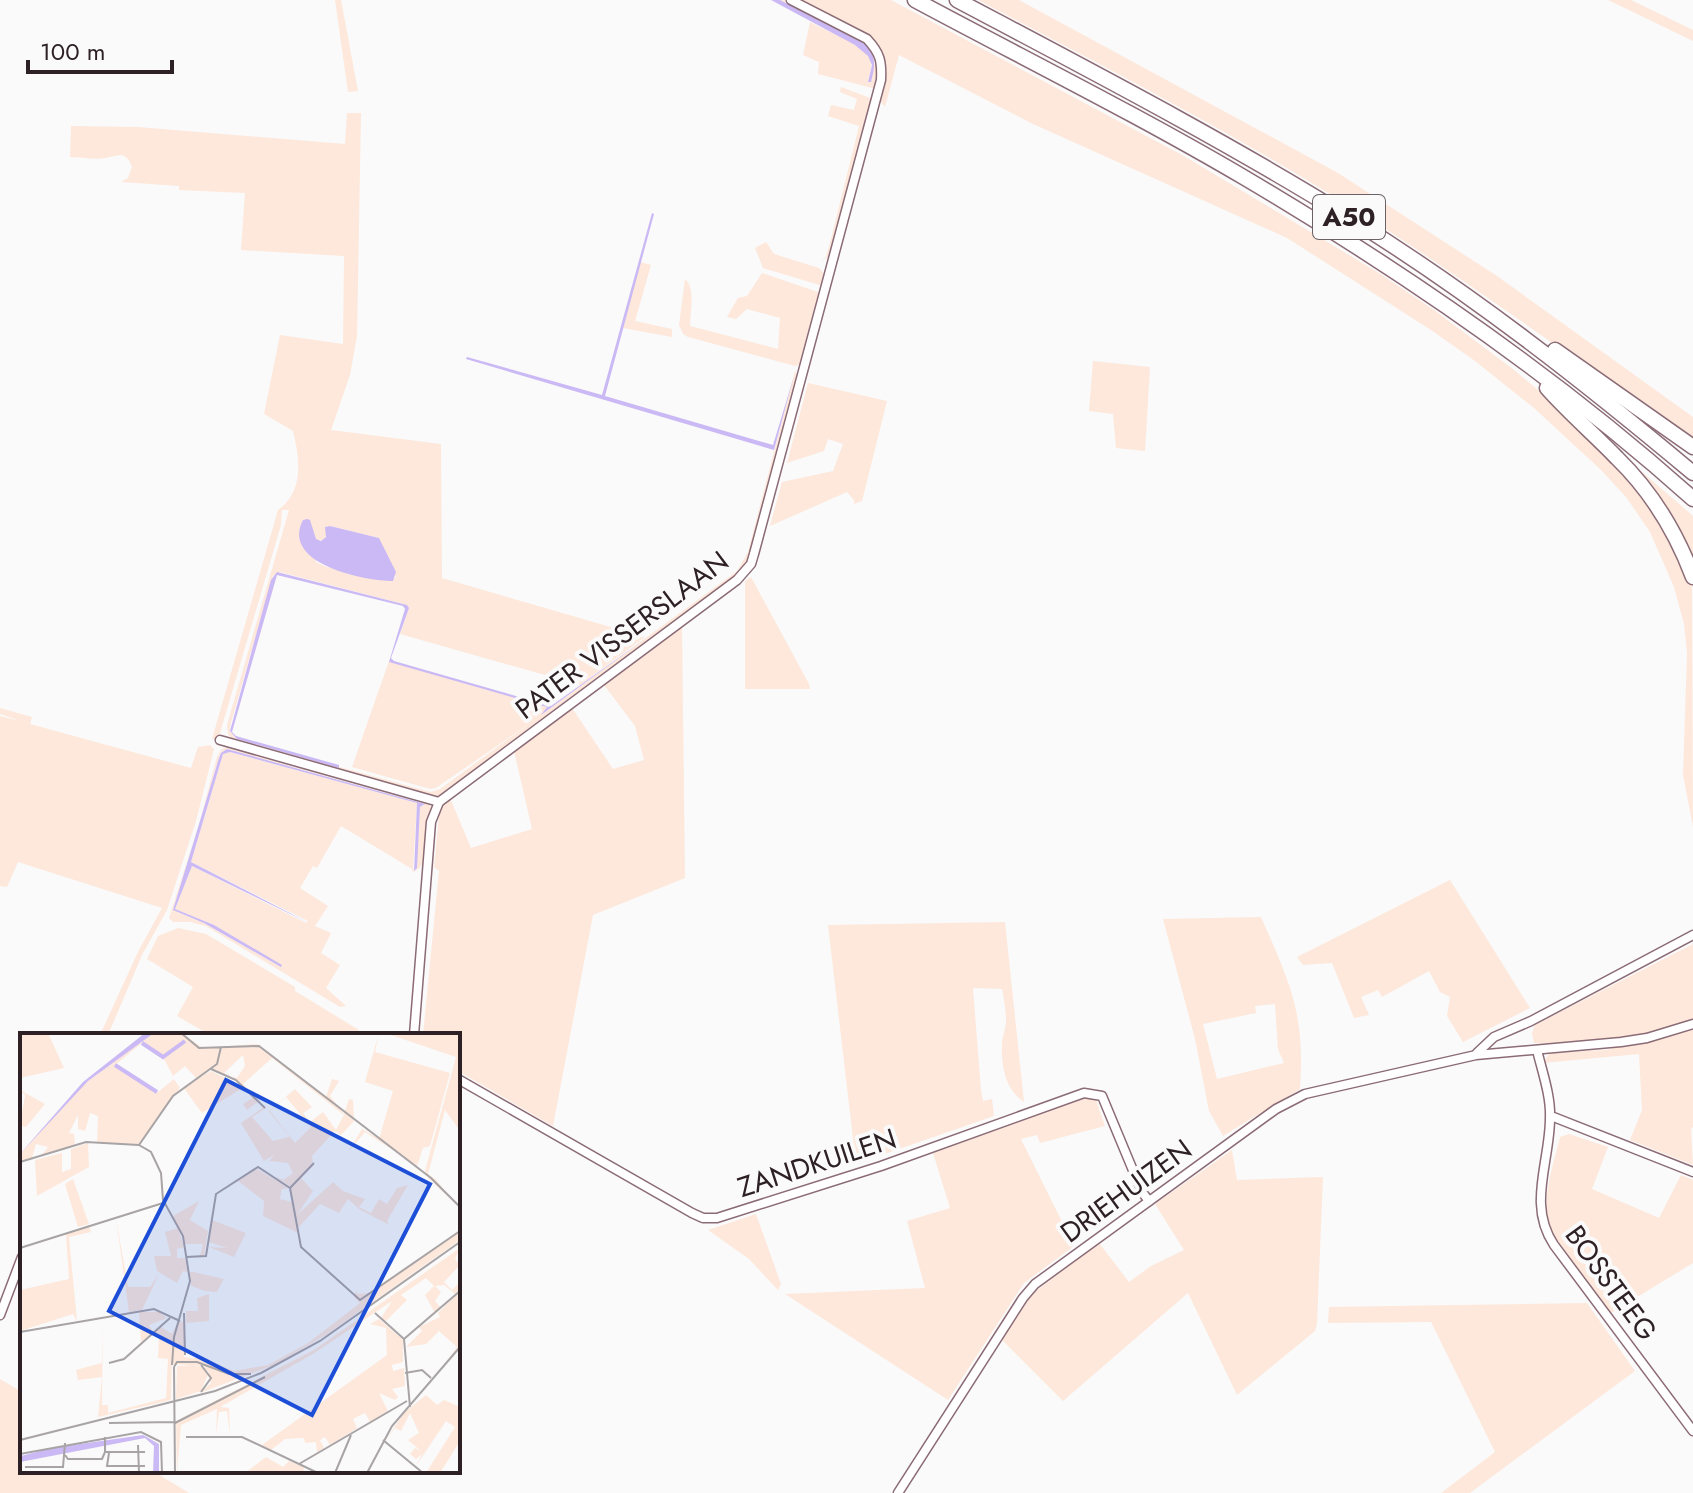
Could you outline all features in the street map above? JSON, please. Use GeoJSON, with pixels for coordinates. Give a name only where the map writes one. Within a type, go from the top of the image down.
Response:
{"type":"FeatureCollection","features":[{"type":"Feature","properties":{"kind":"highway","name":"A50"},"geometry":{"type":"LineString","coordinates":[[915,0],[1243,177],[1386,264],[1523,360],[1693,499]]}},
{"type":"Feature","properties":{"kind":"highway","name":"A50"},"geometry":{"type":"LineString","coordinates":[[957,0],[1181,120],[1334,209],[1509,326],[1608,402],[1693,473]]}},
{"type":"Feature","properties":{"kind":"highway","name":"A50"},"geometry":{"type":"LineString","coordinates":[[1509,326],[1536,337],[1693,447]]}},
{"type":"Feature","properties":{"kind":"highway","name":"A50"},"geometry":{"type":"LineString","coordinates":[[1523,360],[1562,406],[1648,492],[1675,534],[1693,577]]}},
{"type":"Feature","properties":{"kind":"street","name":"PATER VISSERSLAAN"},"geometry":{"type":"LineString","coordinates":[[439,802],[737,580],[751,564],[881,80],[882,61],[867,39],[791,0]]}},
{"type":"Feature","properties":{"kind":"street"},"geometry":{"type":"LineString","coordinates":[[220,740],[439,802],[431,822],[414,1033]]}},
{"type":"Feature","properties":{"kind":"street","name":"DRIEHUIZEN"},"geometry":{"type":"LineString","coordinates":[[1476,1055],[1494,1037],[1693,935]]}},
{"type":"Feature","properties":{"kind":"street","name":"DRIEHUIZEN"},"geometry":{"type":"LineString","coordinates":[[898,1493],[1023,1298],[1047,1273],[1276,1109],[1305,1094],[1476,1055],[1634,1040],[1693,1024]]}},
{"type":"Feature","properties":{"kind":"street","name":"BOSSTEEG"},"geometry":{"type":"LineString","coordinates":[[1537,1050],[1551,1116],[1539,1206],[1547,1235],[1693,1431]]}},
{"type":"Feature","properties":{"kind":"street","name":"ZANDKUILEN"},"geometry":{"type":"LineString","coordinates":[[460,1080],[703,1218],[717,1218],[881,1166],[1084,1093],[1102,1096],[1149,1201]]}},
{"type":"Feature","properties":{"kind":"street"},"geometry":{"type":"LineString","coordinates":[[1551,1116],[1693,1172]]}},
{"type":"Feature","properties":{"kind":"street"},"geometry":{"type":"LineString","coordinates":[[0,1315],[20,1262]]}},
{"type":"Feature","properties":{"kind":"shaded area"},"geometry":{"type":"Polygon","coordinates":[[[335,0],[341,0],[358,91],[348,92],[335,0]]]}},
{"type":"Feature","properties":{"kind":"shaded area"},"geometry":{"type":"Polygon","coordinates":[[[771,0],[780,0],[865,44],[874,62],[871,82],[868,82],[872,65],[868,56],[855,45],[771,0]]]}},
{"type":"Feature","properties":{"kind":"shaded area"},"geometry":{"type":"Polygon","coordinates":[[[780,0],[863,40],[877,63],[876,89],[818,74],[819,62],[803,55],[810,22],[868,55],[871,64],[868,81],[875,62],[858,40],[780,0]]]}},
{"type":"Feature","properties":{"kind":"shaded area"},"geometry":{"type":"Polygon","coordinates":[[[797,0],[891,0],[1184,156],[1379,273],[1434,310],[1556,405],[1642,491],[1680,557],[1692,586],[1693,827],[1683,775],[1687,653],[1684,624],[1674,587],[1650,532],[1626,497],[1534,408],[1431,330],[1287,238],[1033,124],[899,55],[885,107],[879,99],[885,61],[873,41],[848,24],[797,0]]]}},
{"type":"Feature","properties":{"kind":"shaded area"},"geometry":{"type":"Polygon","coordinates":[[[978,0],[1019,0],[1338,173],[1497,276],[1693,417],[1693,441],[1353,208],[1194,115],[978,0]]]}},
{"type":"Feature","properties":{"kind":"shaded area"},"geometry":{"type":"Polygon","coordinates":[[[1608,0],[1631,0],[1693,30],[1693,41],[1608,0]]]}},
{"type":"Feature","properties":{"kind":"shaded area"},"geometry":{"type":"Polygon","coordinates":[[[841,87],[873,99],[832,255],[821,261],[826,257],[830,243],[859,126],[828,116],[831,105],[854,110],[857,99],[840,92],[841,87]]]}},
{"type":"Feature","properties":{"kind":"shaded area"},"geometry":{"type":"Polygon","coordinates":[[[347,113],[361,113],[357,336],[350,375],[331,430],[441,444],[442,578],[645,637],[580,685],[400,634],[409,608],[407,605],[280,572],[273,576],[231,723],[230,731],[237,739],[431,792],[440,789],[533,721],[436,788],[430,789],[352,767],[389,661],[548,707],[541,715],[737,571],[748,552],[795,371],[799,379],[748,563],[742,572],[436,797],[233,741],[228,734],[227,725],[289,510],[282,510],[281,525],[220,733],[212,739],[278,510],[292,494],[298,474],[293,431],[264,414],[280,335],[343,344],[344,256],[241,250],[245,193],[179,190],[179,186],[121,182],[128,178],[132,167],[124,156],[96,159],[70,157],[71,126],[138,127],[345,144],[347,113]],[[330,526],[324,540],[316,540],[314,534],[316,562],[390,581],[396,577],[379,538],[330,526]]]}},
{"type":"Feature","properties":{"kind":"shaded area"},"geometry":{"type":"Polygon","coordinates":[[[652,213],[605,396],[773,445],[794,376],[774,450],[466,359],[602,395],[652,213]]]}},
{"type":"Feature","properties":{"kind":"shaded area"},"geometry":{"type":"Polygon","coordinates":[[[766,242],[774,254],[819,268],[826,276],[823,286],[763,268],[755,248],[766,242]]]}},
{"type":"Feature","properties":{"kind":"shaded area"},"geometry":{"type":"Polygon","coordinates":[[[640,262],[651,265],[635,321],[672,329],[672,337],[623,328],[640,262]]]}},
{"type":"Feature","properties":{"kind":"shaded area"},"geometry":{"type":"Polygon","coordinates":[[[762,273],[818,292],[821,296],[802,364],[795,366],[683,334],[679,325],[685,279],[691,294],[690,326],[778,349],[780,318],[747,309],[736,319],[727,317],[738,298],[747,296],[762,273]]]}},
{"type":"Feature","properties":{"kind":"shaded area"},"geometry":{"type":"Polygon","coordinates":[[[1093,361],[1150,367],[1145,451],[1116,448],[1113,414],[1089,411],[1093,361]]]}},
{"type":"Feature","properties":{"kind":"shaded area"},"geometry":{"type":"Polygon","coordinates":[[[808,383],[887,401],[862,501],[854,504],[847,492],[770,526],[782,482],[833,471],[843,444],[828,439],[824,451],[787,463],[808,383]]]}},
{"type":"Feature","properties":{"kind":"shaded area"},"geometry":{"type":"Polygon","coordinates":[[[1605,440],[1693,516],[1693,568],[1605,440]]]}},
{"type":"Feature","properties":{"kind":"shaded area"},"geometry":{"type":"Polygon","coordinates":[[[307,519],[316,539],[321,541],[326,537],[325,527],[330,526],[379,538],[396,572],[393,581],[346,573],[314,559],[303,548],[299,535],[303,520],[307,519]]]}},
{"type":"Feature","properties":{"kind":"shaded area"},"geometry":{"type":"Polygon","coordinates":[[[277,572],[407,605],[409,608],[391,658],[394,661],[551,706],[649,636],[541,715],[547,707],[389,662],[405,609],[403,606],[277,575],[232,732],[236,736],[339,765],[339,768],[237,739],[230,731],[271,580],[277,572]]]}},
{"type":"Feature","properties":{"kind":"shaded area"},"geometry":{"type":"Polygon","coordinates":[[[751,577],[810,689],[745,689],[745,581],[751,577]]]}},
{"type":"Feature","properties":{"kind":"shaded area"},"geometry":{"type":"Polygon","coordinates":[[[682,627],[685,878],[593,915],[553,1126],[460,1072],[460,1033],[423,1033],[439,871],[434,867],[440,806],[450,798],[471,848],[532,829],[514,751],[572,708],[613,769],[644,760],[635,726],[604,685],[682,627]]]}},
{"type":"Feature","properties":{"kind":"shaded area"},"geometry":{"type":"Polygon","coordinates":[[[0,708],[32,717],[30,724],[191,768],[198,747],[210,745],[214,749],[196,821],[167,910],[142,955],[109,1033],[101,1033],[162,908],[18,862],[7,887],[0,886],[0,716],[20,721],[0,714],[0,708]]]}},
{"type":"Feature","properties":{"kind":"shaded area"},"geometry":{"type":"Polygon","coordinates":[[[230,745],[429,802],[427,854],[424,862],[419,868],[413,872],[341,826],[317,868],[313,866],[300,888],[328,906],[315,926],[331,933],[321,953],[340,965],[326,988],[346,1006],[340,1007],[206,926],[173,922],[169,918],[217,757],[222,749],[230,745]],[[227,749],[219,758],[173,910],[204,923],[281,967],[214,925],[175,909],[192,866],[306,923],[308,921],[191,862],[226,751],[417,803],[413,869],[416,870],[420,806],[424,803],[227,749]]]}},
{"type":"Feature","properties":{"kind":"shaded area"},"geometry":{"type":"Polygon","coordinates":[[[227,749],[425,804],[420,807],[417,868],[414,871],[417,803],[230,752],[223,754],[191,862],[309,923],[192,866],[175,909],[214,925],[281,967],[204,923],[173,910],[219,758],[227,749]]]}},
{"type":"Feature","properties":{"kind":"shaded area"},"geometry":{"type":"Polygon","coordinates":[[[1450,880],[1530,1008],[1463,1042],[1447,1016],[1450,997],[1440,992],[1429,971],[1382,997],[1378,990],[1361,997],[1369,1015],[1354,1018],[1332,963],[1303,965],[1297,957],[1450,880]]]}},
{"type":"Feature","properties":{"kind":"shaded area"},"geometry":{"type":"Polygon","coordinates":[[[1261,917],[1294,1000],[1300,1040],[1300,1089],[1223,1136],[1209,1111],[1195,1039],[1163,919],[1261,917]],[[1275,1004],[1255,1006],[1256,1013],[1203,1024],[1217,1079],[1284,1063],[1278,1049],[1275,1004]]]}},
{"type":"Feature","properties":{"kind":"shaded area"},"geometry":{"type":"Polygon","coordinates":[[[1005,922],[1024,1102],[1008,1084],[1002,1061],[1006,1020],[1002,989],[973,988],[981,1091],[983,1101],[992,1099],[994,1116],[856,1164],[828,925],[1005,922]]]}},
{"type":"Feature","properties":{"kind":"shaded area"},"geometry":{"type":"Polygon","coordinates":[[[178,928],[206,934],[295,987],[295,991],[359,1030],[357,1033],[207,1033],[177,1016],[193,987],[147,959],[158,936],[178,928]]]}},
{"type":"Feature","properties":{"kind":"shaded area"},"geometry":{"type":"Polygon","coordinates":[[[1693,944],[1693,1021],[1614,1040],[1574,1044],[1534,1043],[1532,1033],[1535,1025],[1693,944]]]}},
{"type":"Feature","properties":{"kind":"shaded area"},"geometry":{"type":"Polygon","coordinates":[[[1693,1029],[1693,1165],[1630,1140],[1642,1110],[1639,1054],[1543,1063],[1550,1053],[1606,1050],[1693,1029]]]}},
{"type":"Feature","properties":{"kind":"shaded area"},"geometry":{"type":"Polygon","coordinates":[[[1088,1097],[1096,1100],[1105,1126],[1040,1143],[1037,1135],[1021,1139],[1074,1246],[1024,1283],[948,1400],[785,1294],[925,1288],[907,1221],[950,1208],[933,1153],[1088,1097]]]}},
{"type":"Feature","properties":{"kind":"shaded area"},"geometry":{"type":"Polygon","coordinates":[[[1569,1134],[1608,1147],[1592,1189],[1659,1218],[1681,1175],[1693,1180],[1693,1263],[1611,1313],[1568,1259],[1549,1225],[1546,1204],[1549,1181],[1560,1137],[1569,1134]]]}},
{"type":"Feature","properties":{"kind":"shaded area"},"geometry":{"type":"Polygon","coordinates":[[[1232,1150],[1237,1180],[1323,1177],[1315,1331],[1237,1395],[1188,1293],[1063,1401],[1002,1340],[1032,1294],[1099,1243],[1129,1282],[1151,1266],[1184,1250],[1155,1204],[1232,1150]]]}},
{"type":"Feature","properties":{"kind":"shaded area"},"geometry":{"type":"Polygon","coordinates":[[[756,1214],[781,1284],[778,1290],[749,1259],[708,1230],[756,1214]]]}},
{"type":"Feature","properties":{"kind":"shaded area"},"geometry":{"type":"Polygon","coordinates":[[[1587,1303],[1635,1371],[1470,1493],[1441,1493],[1495,1452],[1431,1322],[1328,1323],[1329,1307],[1587,1303]]]}},
{"type":"Feature","properties":{"kind":"shaded area"},"geometry":{"type":"Polygon","coordinates":[[[0,1379],[20,1391],[20,1473],[156,1473],[189,1493],[0,1493],[0,1379]]]}}]}
